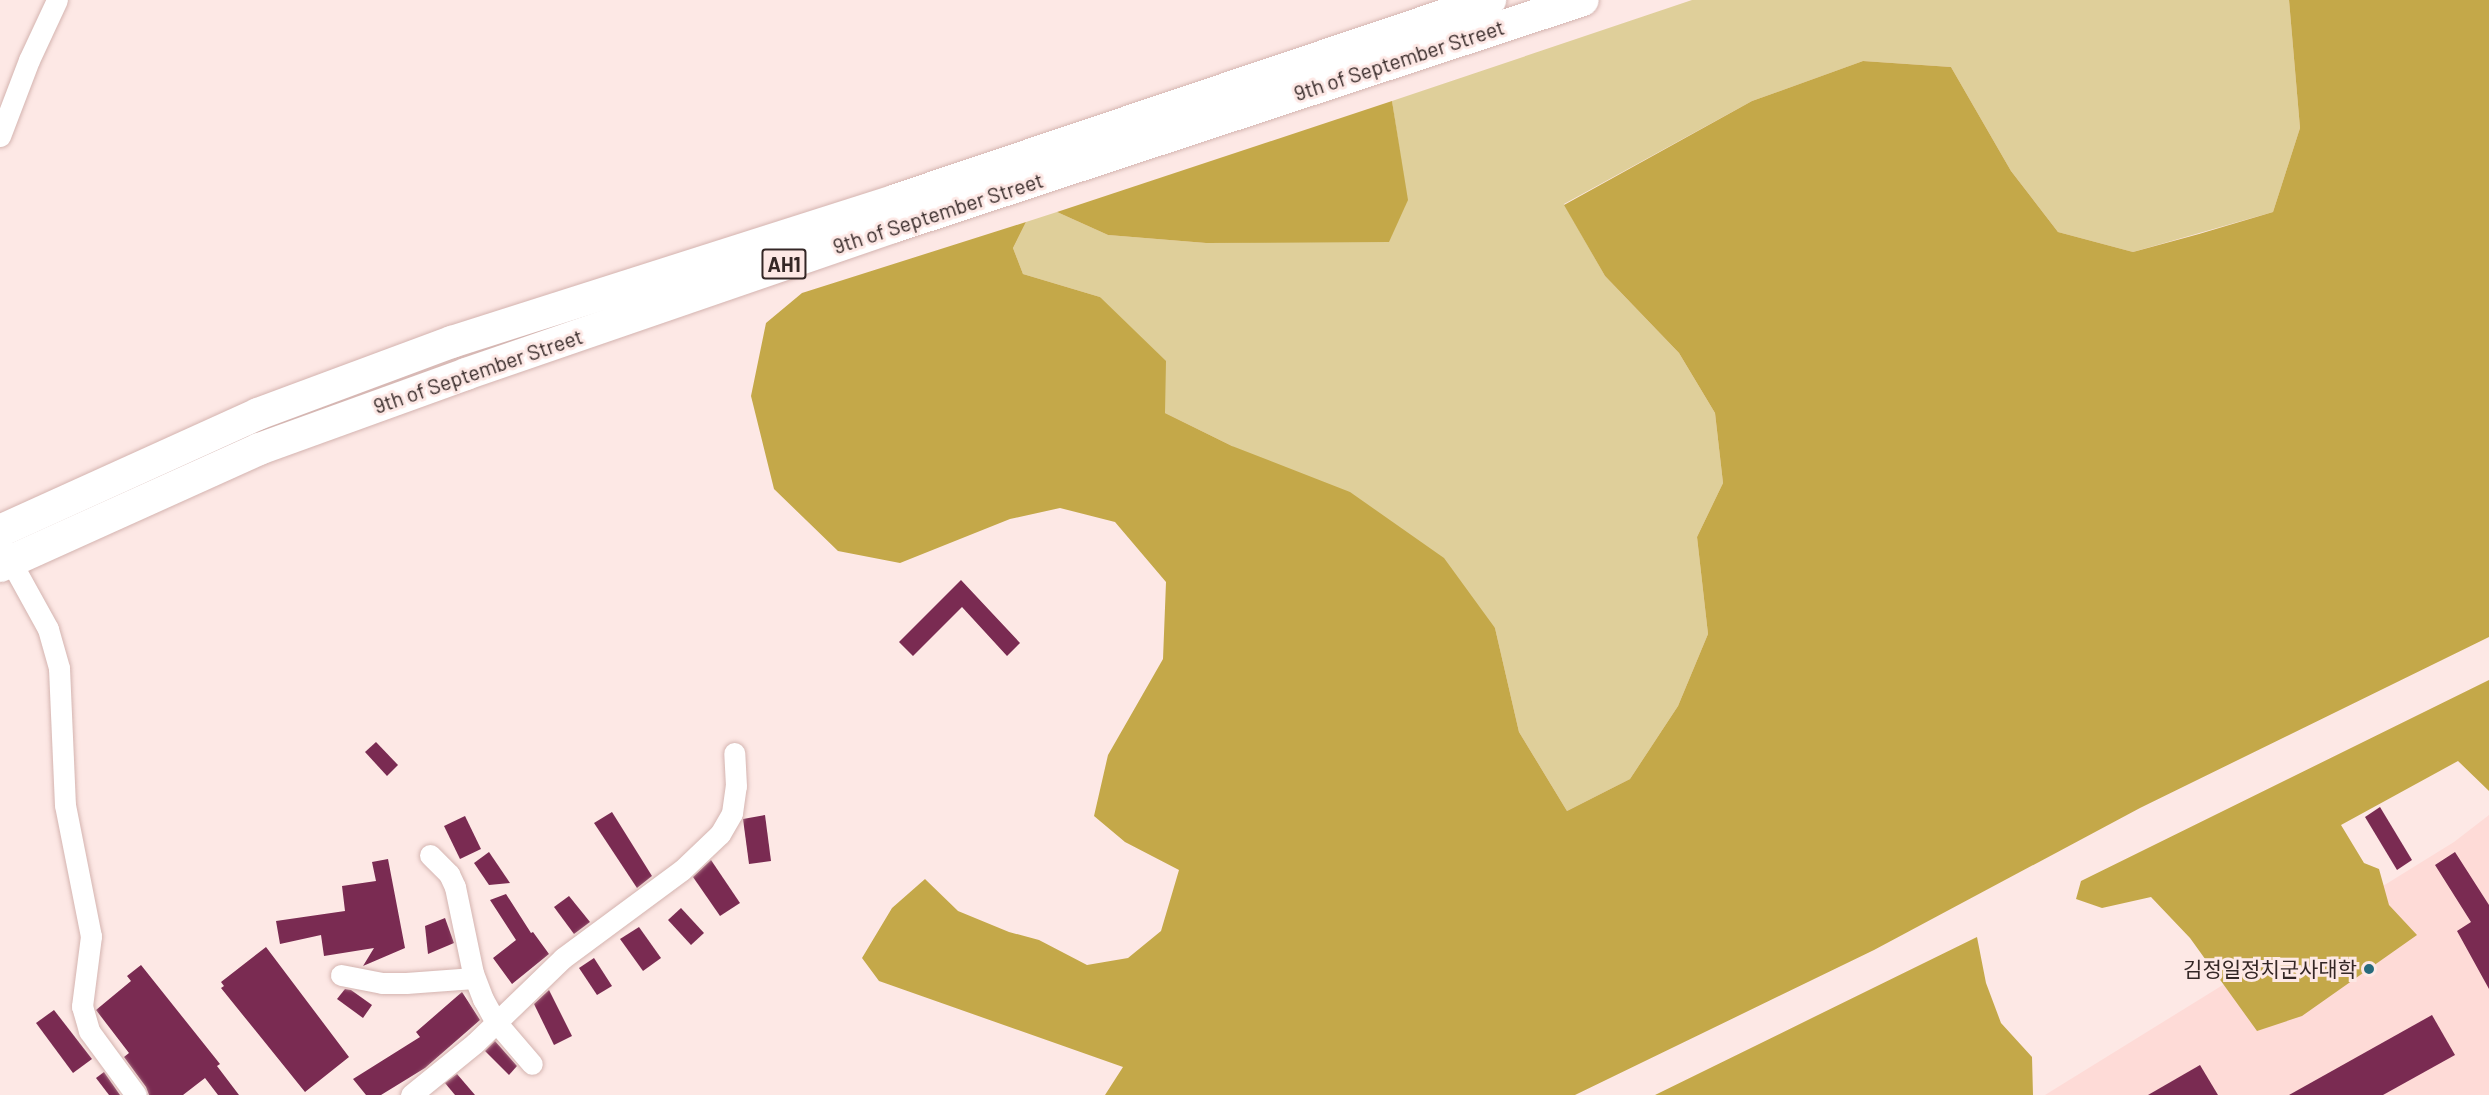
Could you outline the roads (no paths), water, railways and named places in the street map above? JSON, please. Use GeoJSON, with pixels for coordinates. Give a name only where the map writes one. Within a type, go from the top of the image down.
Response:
{"type":"FeatureCollection","features":[{"type":"Feature","properties":{"kind":"highway","name":"9th of September Street"},"geometry":{"type":"LineString","coordinates":[[0,531],[258,414],[452,342],[896,200],[1490,0]]}},
{"type":"Feature","properties":{"kind":"highway","name":"9th of September Street"},"geometry":{"type":"LineString","coordinates":[[4,556],[259,449],[466,374],[893,227],[1583,0]]}},
{"type":"Feature","properties":{"kind":"street"},"geometry":{"type":"LineString","coordinates":[[0,136],[29,60],[57,0]]}},
{"type":"Feature","properties":{"kind":"street"},"geometry":{"type":"LineString","coordinates":[[4,556],[48,629],[59,668],[65,805],[91,936],[82,1006],[88,1031],[136,1095]]}},
{"type":"Feature","properties":{"kind":"street"},"geometry":{"type":"LineString","coordinates":[[411,1095],[496,1022],[563,958],[681,870],[720,834],[732,813],[736,786],[734,753]]}},
{"type":"Feature","properties":{"kind":"street"},"geometry":{"type":"LineString","coordinates":[[430,855],[448,874],[455,887],[474,978],[496,1022],[532,1064]]}},
{"type":"Feature","properties":{"kind":"street"},"geometry":{"type":"LineString","coordinates":[[341,975],[382,983],[474,978]]}},
{"type":"Feature","properties":{"kind":"place","name":"김정일정치군사대학"},"geometry":{"type":"Point","coordinates":[2369,969]}}]}
